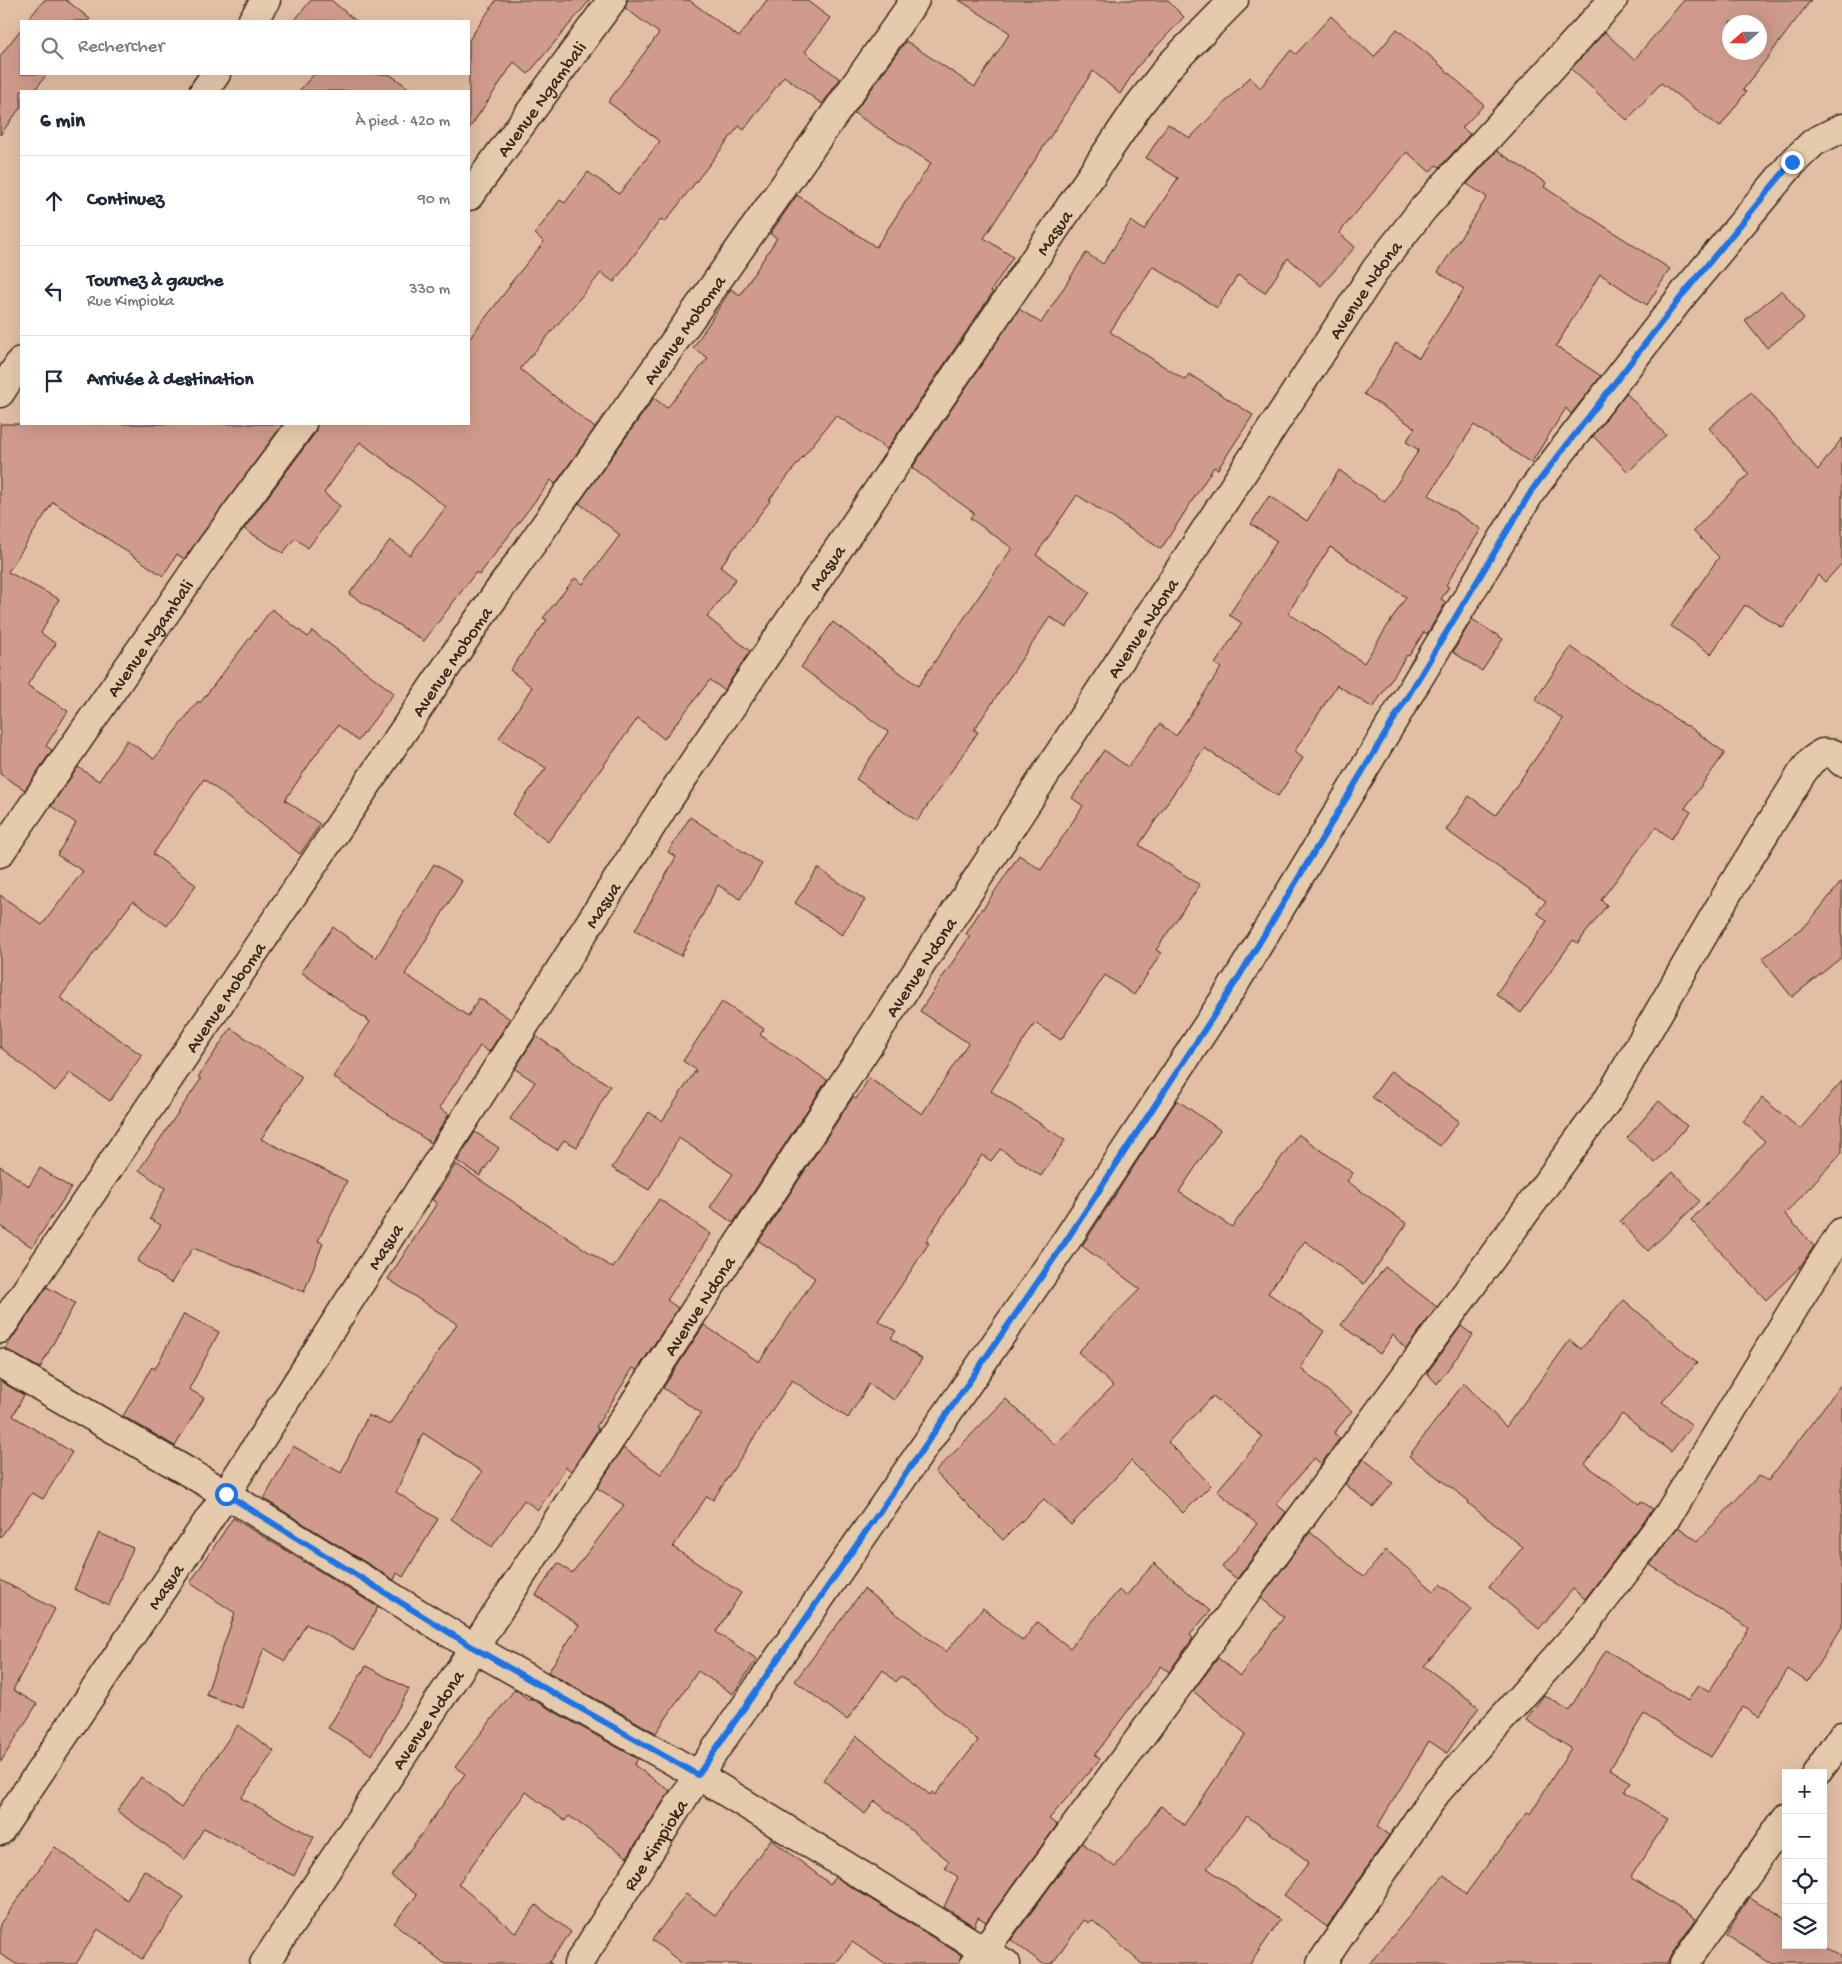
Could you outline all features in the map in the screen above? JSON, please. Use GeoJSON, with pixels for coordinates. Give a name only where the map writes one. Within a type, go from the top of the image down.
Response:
{"type":"FeatureCollection","features":[{"type":"Feature","properties":{"kind":"street"},"geometry":{"type":"LineString","coordinates":[[253,20],[266,0]]}},
{"type":"Feature","properties":{"kind":"street","name":"Avenue Ngambali"},"geometry":{"type":"LineString","coordinates":[[470,195],[612,0]]}},
{"type":"Feature","properties":{"kind":"street","name":"Avenue Moboma"},"geometry":{"type":"LineString","coordinates":[[0,1330],[470,632],[915,0]]}},
{"type":"Feature","properties":{"kind":"street","name":"Masua"},"geometry":{"type":"LineString","coordinates":[[0,1831],[226,1494],[668,800],[1139,105],[1170,65],[1234,0]]}},
{"type":"Feature","properties":{"kind":"street","name":"Avenue Ndona"},"geometry":{"type":"LineString","coordinates":[[264,1964],[474,1648],[1376,269],[1423,209],[1614,0]]}},
{"type":"Feature","properties":{"kind":"street"},"geometry":{"type":"LineString","coordinates":[[205,90],[215,75]]}},
{"type":"Feature","properties":{"kind":"street","name":"Rue Kimpioka"},"geometry":{"type":"LineString","coordinates":[[578,1964],[698,1775],[1066,1241],[1232,988],[1532,490],[1685,292],[1792,162],[1814,142],[1842,128]]}},
{"type":"Feature","properties":{"kind":"street"},"geometry":{"type":"LineString","coordinates":[[0,393],[20,363]]}},
{"type":"Feature","properties":{"kind":"street","name":"Avenue Ngambali"},"geometry":{"type":"LineString","coordinates":[[0,853],[210,550],[301,425]]}},
{"type":"Feature","properties":{"kind":"street"},"geometry":{"type":"LineString","coordinates":[[0,1363],[226,1494],[474,1648],[698,1775],[989,1959],[1609,1098],[1730,889],[1802,773],[1811,761],[1822,753],[1834,754],[1842,762]]}},
{"type":"Feature","properties":{"kind":"street"},"geometry":{"type":"LineString","coordinates":[[1321,1964],[1436,1793],[1584,1626],[1668,1514],[1842,1232]]}},
{"type":"Feature","properties":{"kind":"street"},"geometry":{"type":"LineString","coordinates":[[1820,1769],[1842,1736]]}},
{"type":"Feature","properties":{"kind":"street"},"geometry":{"type":"LineString","coordinates":[[1684,1964],[1782,1824]]}},
{"type":"Feature","properties":{"kind":"building"},"geometry":{"type":"Polygon","coordinates":[[[44,0],[66,0],[90,19],[89,20],[28,20],[44,0]]]}},
{"type":"Feature","properties":{"kind":"building"},"geometry":{"type":"Polygon","coordinates":[[[311,0],[331,0],[355,20],[295,20],[311,0]]]}},
{"type":"Feature","properties":{"kind":"building"},"geometry":{"type":"Polygon","coordinates":[[[496,0],[590,0],[528,74],[514,62],[470,128],[470,39],[496,0]]]}},
{"type":"Feature","properties":{"kind":"building"},"geometry":{"type":"Polygon","coordinates":[[[627,0],[689,0],[739,37],[767,0],[806,0],[830,18],[805,52],[840,79],[822,104],[784,76],[744,130],[739,126],[665,222],[661,219],[614,282],[601,273],[520,369],[595,428],[555,484],[551,480],[479,575],[476,572],[424,641],[349,594],[390,540],[410,555],[446,507],[360,442],[324,493],[340,506],[308,548],[295,538],[283,553],[244,529],[315,433],[317,425],[470,425],[470,338],[544,242],[535,234],[560,200],[565,203],[588,172],[619,194],[660,141],[608,102],[659,33],[625,8],[627,0]]]}},
{"type":"Feature","properties":{"kind":"building"},"geometry":{"type":"Polygon","coordinates":[[[959,0],[1167,0],[1184,17],[1137,67],[1120,94],[1093,71],[984,238],[1013,257],[991,291],[993,292],[887,449],[836,415],[769,500],[720,567],[736,579],[707,617],[750,651],[724,690],[710,680],[664,739],[638,718],[548,842],[512,814],[546,768],[499,738],[532,687],[510,670],[547,620],[543,618],[575,578],[583,584],[620,535],[579,503],[654,398],[667,408],[708,358],[693,348],[731,289],[740,295],[777,238],[770,234],[797,195],[876,247],[931,163],[854,113],[906,41],[975,87],[1010,33],[959,0]]]}},
{"type":"Feature","properties":{"kind":"building"},"geometry":{"type":"Polygon","coordinates":[[[1684,0],[1811,0],[1767,58],[1767,15],[1722,15],[1722,60],[1766,60],[1743,90],[1746,92],[1720,127],[1661,83],[1627,120],[1571,69],[1605,32],[1634,60],[1684,0]]]}},
{"type":"Feature","properties":{"kind":"building"},"geometry":{"type":"Polygon","coordinates":[[[1331,16],[1374,57],[1397,29],[1430,56],[1484,105],[1462,128],[1470,134],[1440,167],[1436,165],[1430,172],[1407,152],[1339,233],[1355,247],[1321,286],[1288,258],[1265,293],[1238,275],[1217,308],[1153,266],[1110,332],[1185,380],[1189,374],[1253,415],[1218,469],[1214,467],[1161,549],[1077,495],[1036,555],[1090,592],[1066,628],[1050,617],[974,730],[978,732],[917,821],[856,779],[888,732],[801,667],[833,622],[918,686],[1012,548],[970,518],[974,513],[912,468],[1019,309],[1041,323],[1086,253],[1103,264],[1131,221],[1144,230],[1178,178],[1146,158],[1168,124],[1190,138],[1250,77],[1260,88],[1291,50],[1296,54],[1331,16]]]}},
{"type":"Feature","properties":{"kind":"building"},"geometry":{"type":"Polygon","coordinates":[[[20,30],[20,75],[46,75],[35,90],[20,90],[20,108],[0,135],[0,56],[20,30]]]}},
{"type":"Feature","properties":{"kind":"building"},"geometry":{"type":"Polygon","coordinates":[[[313,75],[390,75],[412,90],[300,90],[313,75]]]}},
{"type":"Feature","properties":{"kind":"building"},"geometry":{"type":"Polygon","coordinates":[[[1497,151],[1546,183],[1544,187],[1670,269],[1647,305],[1600,274],[1556,346],[1601,376],[1571,414],[1566,408],[1531,463],[1474,425],[1429,495],[1481,529],[1446,585],[1449,587],[1441,599],[1446,602],[1427,634],[1424,632],[1409,656],[1407,655],[1373,708],[1337,685],[1294,752],[1303,758],[1278,796],[1204,748],[1139,845],[1200,885],[1156,950],[1161,953],[1134,995],[1105,975],[1061,1040],[1035,1023],[991,1091],[1065,1140],[1041,1176],[1000,1149],[991,1161],[982,1155],[926,1241],[929,1243],[878,1321],[896,1331],[891,1338],[922,1359],[894,1400],[869,1384],[848,1418],[792,1380],[713,1500],[707,1496],[673,1547],[741,1593],[716,1632],[757,1659],[733,1694],[698,1671],[656,1733],[548,1672],[579,1625],[536,1595],[558,1563],[572,1573],[624,1505],[597,1488],[623,1448],[661,1474],[701,1413],[663,1388],[704,1325],[759,1362],[815,1278],[759,1241],[853,1097],[856,1099],[869,1078],[922,1114],[968,1043],[920,1011],[970,936],[966,934],[982,908],[1019,855],[1041,870],[1083,806],[1072,798],[1104,750],[1128,767],[1160,724],[1176,736],[1221,668],[1215,664],[1242,623],[1229,615],[1277,541],[1251,524],[1269,496],[1307,521],[1339,470],[1385,502],[1419,450],[1406,442],[1415,428],[1364,394],[1396,343],[1419,358],[1464,289],[1438,272],[1487,197],[1467,184],[1497,151]],[[1330,547],[1288,613],[1364,663],[1406,597],[1330,547]]]}},
{"type":"Feature","properties":{"kind":"building"},"geometry":{"type":"Polygon","coordinates":[[[1782,290],[1804,319],[1767,348],[1745,320],[1782,290]]]}},
{"type":"Feature","properties":{"kind":"building"},"geometry":{"type":"Polygon","coordinates":[[[1751,392],[1818,470],[1842,438],[1842,563],[1825,582],[1818,575],[1783,628],[1745,605],[1711,654],[1671,626],[1719,557],[1693,531],[1749,474],[1709,428],[1751,392]]]}},
{"type":"Feature","properties":{"kind":"building"},"geometry":{"type":"Polygon","coordinates":[[[1626,393],[1666,435],[1628,472],[1593,436],[1626,393]]]}},
{"type":"Feature","properties":{"kind":"building"},"geometry":{"type":"Polygon","coordinates":[[[0,424],[282,425],[184,559],[177,554],[163,576],[53,502],[8,572],[59,599],[41,633],[56,644],[27,685],[68,711],[46,746],[52,750],[25,790],[0,774],[0,424]]]}},
{"type":"Feature","properties":{"kind":"building"},"geometry":{"type":"Polygon","coordinates":[[[272,609],[308,637],[312,631],[394,693],[358,741],[338,725],[285,800],[320,824],[300,854],[204,779],[153,854],[196,885],[167,926],[133,901],[60,998],[142,1055],[110,1101],[70,1073],[55,1091],[0,1047],[0,895],[42,925],[83,871],[57,855],[76,823],[51,806],[78,767],[99,781],[127,740],[154,759],[198,701],[200,703],[272,609]]]}},
{"type":"Feature","properties":{"kind":"building"},"geometry":{"type":"Polygon","coordinates":[[[1472,619],[1503,639],[1482,671],[1453,652],[1472,619]]]}},
{"type":"Feature","properties":{"kind":"building"},"geometry":{"type":"Polygon","coordinates":[[[1571,647],[1687,725],[1725,753],[1685,808],[1691,812],[1671,839],[1656,827],[1601,900],[1607,905],[1578,943],[1573,940],[1521,1013],[1496,994],[1547,921],[1537,913],[1546,901],[1446,830],[1469,796],[1496,815],[1563,719],[1535,700],[1571,647]]]}},
{"type":"Feature","properties":{"kind":"building"},"geometry":{"type":"Polygon","coordinates":[[[690,817],[762,864],[740,899],[718,885],[681,956],[635,930],[676,857],[668,852],[690,817]]]}},
{"type":"Feature","properties":{"kind":"building"},"geometry":{"type":"Polygon","coordinates":[[[434,864],[462,881],[405,974],[468,1016],[479,998],[510,1019],[489,1052],[480,1046],[439,1108],[449,1114],[431,1143],[333,1077],[370,1022],[301,972],[333,927],[376,958],[434,864]]]}},
{"type":"Feature","properties":{"kind":"building"},"geometry":{"type":"Polygon","coordinates":[[[818,868],[865,900],[842,935],[795,903],[818,868]]]}},
{"type":"Feature","properties":{"kind":"building"},"geometry":{"type":"Polygon","coordinates":[[[1842,881],[1842,957],[1792,997],[1762,959],[1808,923],[1842,881]]]}},
{"type":"Feature","properties":{"kind":"building"},"geometry":{"type":"Polygon","coordinates":[[[722,1002],[764,1029],[760,1035],[827,1080],[733,1223],[710,1207],[733,1174],[679,1138],[649,1190],[612,1168],[649,1112],[662,1121],[696,1070],[683,1061],[722,1002]]]}},
{"type":"Feature","properties":{"kind":"building"},"geometry":{"type":"Polygon","coordinates":[[[231,1028],[302,1077],[261,1139],[347,1181],[318,1241],[323,1243],[304,1292],[193,1248],[171,1283],[137,1261],[161,1225],[150,1219],[165,1188],[139,1170],[201,1079],[198,1077],[231,1028]]]}},
{"type":"Feature","properties":{"kind":"building"},"geometry":{"type":"Polygon","coordinates":[[[536,1036],[610,1086],[577,1147],[564,1140],[557,1150],[510,1119],[535,1082],[515,1069],[536,1036]]]}},
{"type":"Feature","properties":{"kind":"building"},"geometry":{"type":"Polygon","coordinates":[[[1391,1071],[1459,1121],[1440,1146],[1372,1097],[1391,1071]]]}},
{"type":"Feature","properties":{"kind":"building"},"geometry":{"type":"Polygon","coordinates":[[[1842,1081],[1842,1152],[1785,1214],[1814,1246],[1800,1267],[1766,1300],[1691,1220],[1765,1141],[1743,1122],[1762,1098],[1800,1129],[1842,1081]]]}},
{"type":"Feature","properties":{"kind":"building"},"geometry":{"type":"Polygon","coordinates":[[[1177,1100],[1220,1130],[1179,1192],[1232,1227],[1298,1134],[1353,1173],[1347,1181],[1407,1224],[1364,1284],[1305,1241],[1268,1293],[1324,1331],[1300,1368],[1352,1411],[1334,1433],[1340,1438],[1321,1464],[1314,1458],[1276,1504],[1286,1512],[1237,1579],[1222,1567],[1257,1524],[1217,1491],[1263,1437],[1213,1396],[1168,1442],[1211,1485],[1183,1513],[1131,1461],[1071,1525],[1044,1499],[1003,1540],[935,1472],[1006,1399],[1055,1445],[1113,1386],[1078,1352],[1140,1289],[1082,1246],[1177,1100]]]}},
{"type":"Feature","properties":{"kind":"building"},"geometry":{"type":"Polygon","coordinates":[[[1659,1101],[1687,1126],[1655,1163],[1627,1138],[1659,1101]]]}},
{"type":"Feature","properties":{"kind":"building"},"geometry":{"type":"Polygon","coordinates":[[[475,1132],[499,1148],[480,1176],[457,1161],[475,1132]]]}},
{"type":"Feature","properties":{"kind":"building"},"geometry":{"type":"Polygon","coordinates":[[[456,1164],[613,1268],[659,1199],[711,1234],[667,1300],[678,1308],[637,1370],[633,1368],[596,1427],[598,1428],[597,1431],[571,1471],[566,1467],[538,1510],[524,1500],[492,1547],[451,1519],[482,1472],[423,1433],[396,1492],[438,1519],[403,1577],[397,1573],[394,1580],[264,1499],[293,1446],[341,1473],[368,1415],[390,1425],[457,1324],[388,1279],[437,1203],[432,1200],[456,1164]]]}},
{"type":"Feature","properties":{"kind":"building"},"geometry":{"type":"Polygon","coordinates":[[[0,1166],[29,1186],[40,1168],[71,1188],[32,1247],[0,1226],[0,1166]]]}},
{"type":"Feature","properties":{"kind":"building"},"geometry":{"type":"Polygon","coordinates":[[[1673,1172],[1700,1201],[1648,1251],[1620,1221],[1673,1172]]]}},
{"type":"Feature","properties":{"kind":"building"},"geometry":{"type":"Polygon","coordinates":[[[1385,1267],[1437,1307],[1406,1349],[1393,1335],[1380,1354],[1341,1325],[1385,1267]]]}},
{"type":"Feature","properties":{"kind":"building"},"geometry":{"type":"Polygon","coordinates":[[[47,1287],[75,1303],[40,1368],[5,1349],[47,1287]]]}},
{"type":"Feature","properties":{"kind":"building"},"geometry":{"type":"Polygon","coordinates":[[[1624,1300],[1697,1363],[1662,1402],[1692,1425],[1671,1452],[1622,1414],[1585,1464],[1639,1504],[1641,1501],[1653,1509],[1585,1599],[1573,1589],[1539,1629],[1489,1587],[1523,1547],[1468,1503],[1469,1501],[1409,1456],[1464,1383],[1506,1427],[1570,1340],[1581,1349],[1624,1300]]]}},
{"type":"Feature","properties":{"kind":"building"},"geometry":{"type":"Polygon","coordinates":[[[184,1314],[219,1332],[189,1389],[204,1398],[175,1446],[123,1416],[152,1367],[155,1369],[184,1314]]]}},
{"type":"Feature","properties":{"kind":"building"},"geometry":{"type":"Polygon","coordinates":[[[1461,1326],[1473,1335],[1437,1384],[1427,1373],[1461,1326]]]}},
{"type":"Feature","properties":{"kind":"building"},"geometry":{"type":"Polygon","coordinates":[[[0,1381],[24,1395],[13,1416],[72,1452],[43,1499],[32,1493],[0,1538],[0,1381]]]}},
{"type":"Feature","properties":{"kind":"building"},"geometry":{"type":"Polygon","coordinates":[[[1842,1383],[1842,1627],[1807,1682],[1788,1669],[1758,1717],[1743,1707],[1711,1757],[1644,1714],[1610,1769],[1631,1782],[1625,1792],[1668,1819],[1631,1877],[1696,1919],[1671,1955],[1667,1964],[1369,1964],[1444,1875],[1466,1894],[1527,1813],[1530,1814],[1571,1748],[1526,1720],[1544,1695],[1569,1710],[1606,1650],[1688,1701],[1698,1685],[1709,1692],[1749,1628],[1650,1565],[1678,1527],[1698,1541],[1759,1475],[1768,1481],[1842,1383]]]}},
{"type":"Feature","properties":{"kind":"building"},"geometry":{"type":"Polygon","coordinates":[[[1364,1459],[1393,1483],[1373,1507],[1345,1484],[1364,1459]]]}},
{"type":"Feature","properties":{"kind":"building"},"geometry":{"type":"Polygon","coordinates":[[[233,1518],[378,1607],[354,1650],[306,1624],[285,1661],[264,1648],[242,1708],[206,1695],[235,1613],[190,1583],[233,1518]]]}},
{"type":"Feature","properties":{"kind":"building"},"geometry":{"type":"Polygon","coordinates":[[[1310,1532],[1364,1577],[1386,1550],[1434,1591],[1440,1584],[1472,1610],[1424,1666],[1479,1707],[1447,1753],[1429,1741],[1377,1827],[1389,1835],[1327,1927],[1284,1895],[1309,1862],[1247,1816],[1207,1868],[1280,1920],[1250,1964],[1142,1964],[1092,1920],[1089,1923],[1084,1920],[1052,1964],[1043,1964],[1011,1940],[1082,1843],[1115,1867],[1161,1806],[1184,1825],[1246,1734],[1193,1691],[1218,1658],[1240,1676],[1284,1617],[1261,1598],[1310,1532]]]}},
{"type":"Feature","properties":{"kind":"building"},"geometry":{"type":"Polygon","coordinates":[[[99,1533],[133,1548],[109,1605],[74,1589],[99,1533]]]}},
{"type":"Feature","properties":{"kind":"building"},"geometry":{"type":"Polygon","coordinates":[[[1154,1563],[1210,1611],[1190,1635],[1193,1638],[1169,1672],[1161,1666],[1095,1755],[1100,1759],[1049,1819],[1057,1825],[986,1922],[978,1917],[974,1926],[944,1907],[958,1877],[945,1868],[949,1861],[875,1801],[865,1814],[823,1780],[857,1736],[930,1795],[932,1792],[935,1795],[978,1741],[901,1676],[896,1682],[883,1670],[847,1720],[795,1681],[864,1589],[946,1652],[983,1608],[1023,1641],[1037,1622],[1070,1648],[1119,1590],[1126,1596],[1154,1563]]]}},
{"type":"Feature","properties":{"kind":"building"},"geometry":{"type":"Polygon","coordinates":[[[0,1580],[55,1609],[13,1690],[37,1704],[0,1763],[0,1580]]]}},
{"type":"Feature","properties":{"kind":"building"},"geometry":{"type":"Polygon","coordinates":[[[366,1666],[409,1689],[372,1755],[328,1728],[366,1666]]]}},
{"type":"Feature","properties":{"kind":"building"},"geometry":{"type":"Polygon","coordinates":[[[515,1689],[529,1700],[530,1698],[638,1759],[634,1765],[670,1791],[627,1857],[569,1816],[565,1821],[526,1792],[458,1884],[516,1933],[536,1905],[571,1932],[549,1962],[552,1964],[445,1964],[394,1923],[417,1895],[391,1876],[465,1774],[455,1767],[515,1689]]]}},
{"type":"Feature","properties":{"kind":"building"},"geometry":{"type":"Polygon","coordinates":[[[238,1725],[274,1751],[241,1798],[314,1837],[294,1876],[204,1828],[185,1860],[117,1811],[141,1777],[181,1808],[238,1725]]]}},
{"type":"Feature","properties":{"kind":"building"},"geometry":{"type":"Polygon","coordinates":[[[771,1839],[830,1884],[835,1877],[961,1955],[959,1964],[885,1964],[852,1942],[836,1964],[683,1964],[652,1940],[686,1894],[715,1915],[771,1839]]]}},
{"type":"Feature","properties":{"kind":"building"},"geometry":{"type":"Polygon","coordinates":[[[55,1847],[127,1900],[144,1870],[184,1897],[142,1959],[98,1929],[76,1964],[16,1964],[0,1954],[0,1924],[55,1847]]]}},
{"type":"Feature","properties":{"kind":"building"},"geometry":{"type":"Polygon","coordinates":[[[1750,1897],[1782,1917],[1782,1949],[1827,1949],[1827,1946],[1842,1955],[1842,1964],[1773,1964],[1726,1934],[1750,1897]]]}},
{"type":"Feature","properties":{"kind":"route"},"geometry":{"type":"LineString","coordinates":[[226,1494],[474,1648],[698,1775],[1066,1241],[1237,980],[1532,490],[1685,292],[1792,162]]}}]}
